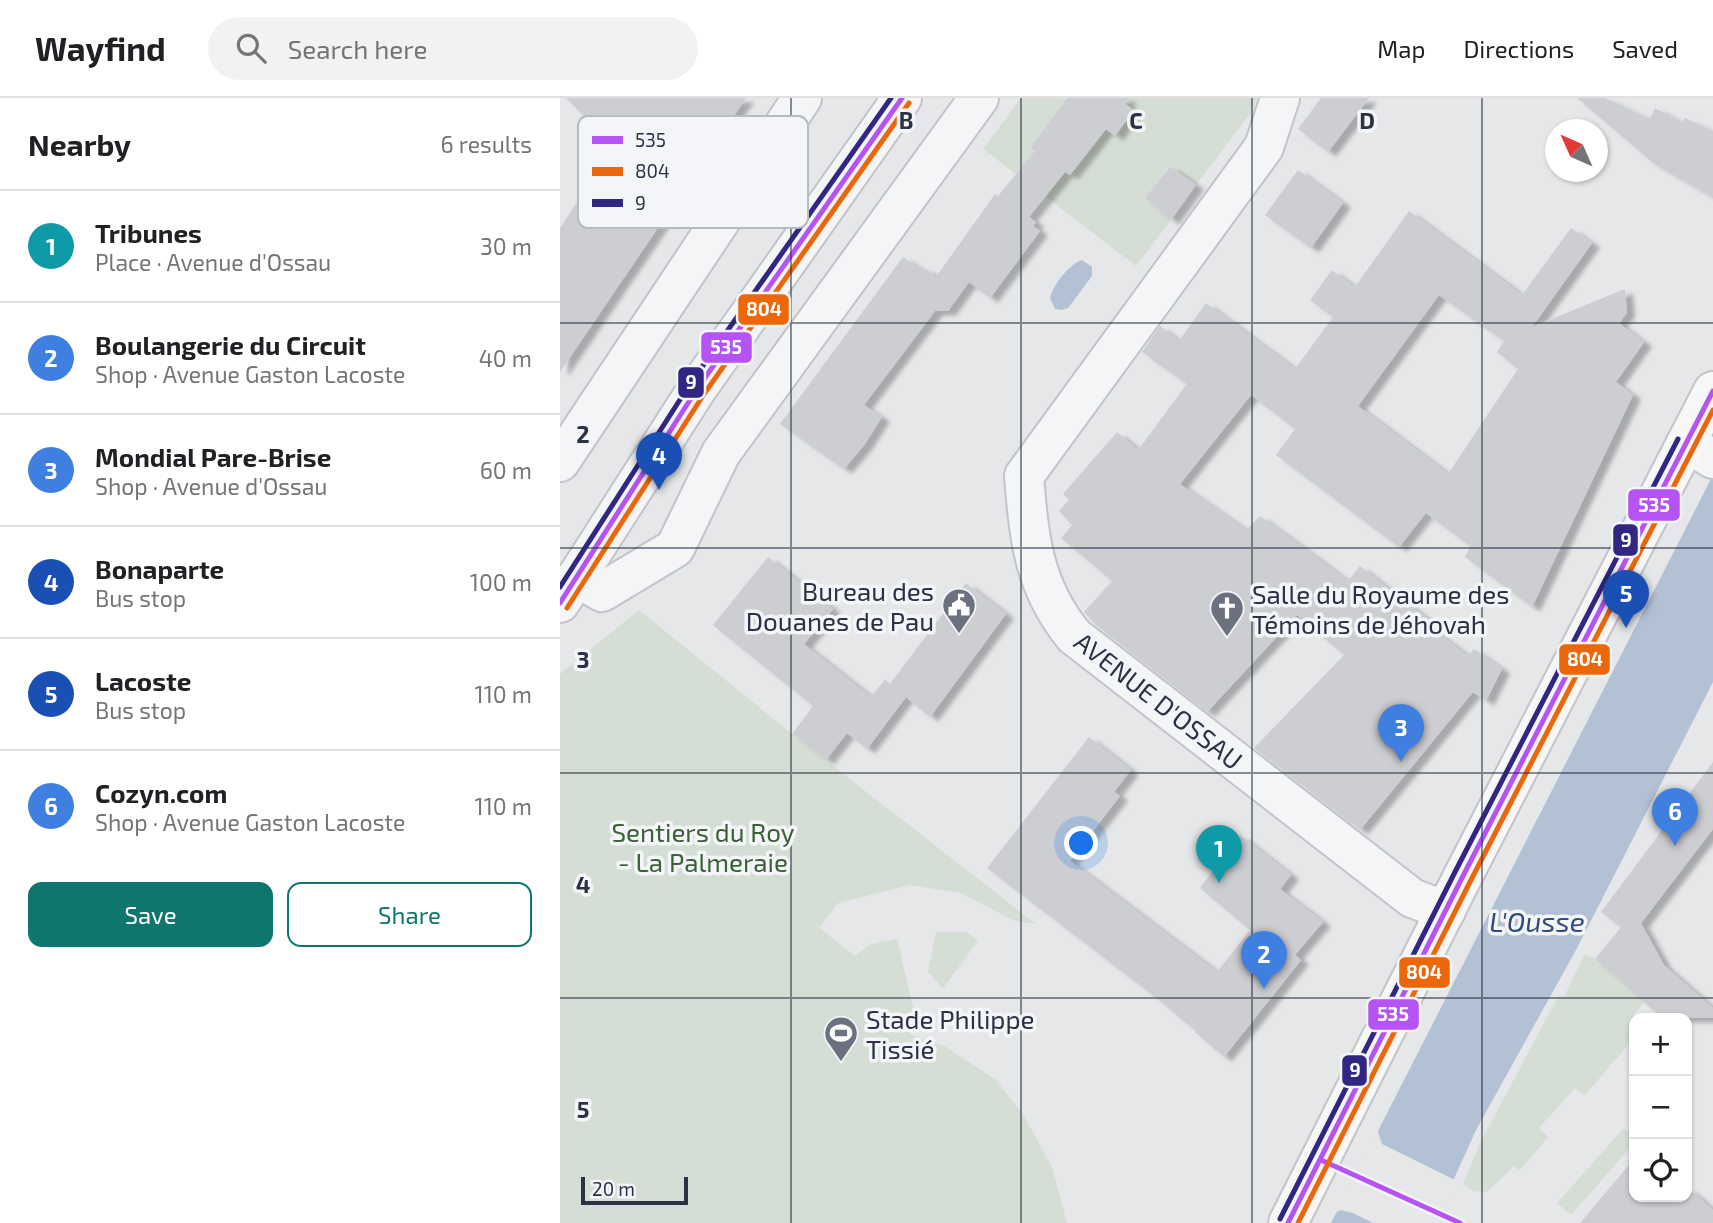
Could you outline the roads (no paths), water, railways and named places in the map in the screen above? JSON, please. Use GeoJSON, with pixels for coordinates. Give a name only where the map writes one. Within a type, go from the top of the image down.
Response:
{"type":"FeatureCollection","features":[{"type":"Feature","properties":{"kind":"main road"},"geometry":{"type":"LineString","coordinates":[[1288,1223],[1446,911],[1700,451],[1713,391]]}},
{"type":"Feature","properties":{"kind":"street"},"geometry":{"type":"LineString","coordinates":[[790,116],[802,98]]}},
{"type":"Feature","properties":{"kind":"street"},"geometry":{"type":"LineString","coordinates":[[902,98],[698,389],[568,590],[603,592],[674,548],[720,453],[979,98]]}},
{"type":"Feature","properties":{"kind":"street","name":"AVENUE D'OSSAU"},"geometry":{"type":"LineString","coordinates":[[1280,98],[1264,147],[1024,475],[1033,556],[1051,604],[1074,635],[1412,898],[1446,911]]}},
{"type":"Feature","properties":{"kind":"street"},"geometry":{"type":"LineString","coordinates":[[560,462],[716,228]]}},
{"type":"Feature","properties":{"kind":"water"},"geometry":{"type":"Polygon","coordinates":[[[1082,260],[1092,267],[1092,276],[1068,308],[1055,309],[1050,298],[1054,287],[1067,270],[1082,260]]]}},
{"type":"Feature","properties":{"kind":"water","name":"L'Ousse"},"geometry":{"type":"Polygon","coordinates":[[[1713,475],[1713,682],[1576,950],[1476,1130],[1434,1223],[1331,1223],[1713,475]]]}},
{"type":"Feature","properties":{"kind":"place","name":"Bonaparte"},"geometry":{"type":"Point","coordinates":[659,490]}},
{"type":"Feature","properties":{"kind":"place","name":"Lacoste"},"geometry":{"type":"Point","coordinates":[1626,628]}},
{"type":"Feature","properties":{"kind":"place","name":"Bureau des Douanes de Pau"},"geometry":{"type":"Point","coordinates":[959,635]}},
{"type":"Feature","properties":{"kind":"place","name":"Salle du Royaume des Témoins de Jéhovah"},"geometry":{"type":"Point","coordinates":[1227,638]}},
{"type":"Feature","properties":{"kind":"place","name":"Mondial Pare-Brise"},"geometry":{"type":"Point","coordinates":[1401,762]}},
{"type":"Feature","properties":{"kind":"place","name":"Cozyn.com"},"geometry":{"type":"Point","coordinates":[1675,846]}},
{"type":"Feature","properties":{"kind":"place","name":"Tribunes"},"geometry":{"type":"Point","coordinates":[1219,883]}},
{"type":"Feature","properties":{"kind":"place","name":"Boulangerie du Circuit"},"geometry":{"type":"Point","coordinates":[1264,989]}},
{"type":"Feature","properties":{"kind":"place","name":"Stade Philippe Tissié"},"geometry":{"type":"Point","coordinates":[841,1063]}},
{"type":"Feature","properties":{"kind":"park label","name":"Sentiers du Roy - La Palmeraie"},"geometry":{"type":"Point","coordinates":[703,846]}}]}
